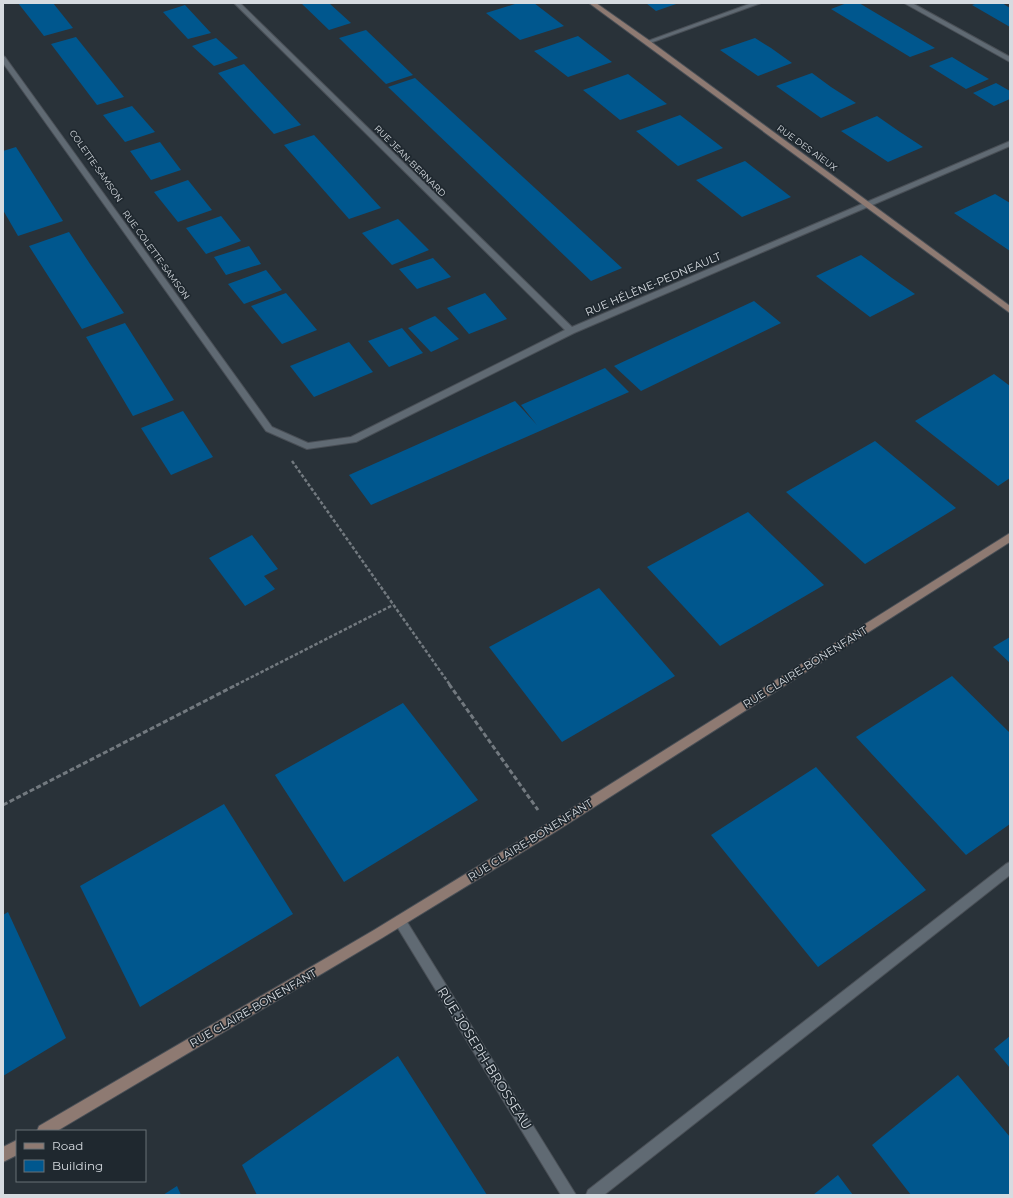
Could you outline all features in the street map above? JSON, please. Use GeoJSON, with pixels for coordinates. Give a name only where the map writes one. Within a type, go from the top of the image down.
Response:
{"type":"FeatureCollection","features":[{"type":"Feature","properties":{"kind":"street","name":"RUE JEAN-BERNARD"},"geometry":{"type":"LineString","coordinates":[[237,3],[571,331]]}},
{"type":"Feature","properties":{"kind":"street","name":"RUE DES AÏEUX"},"geometry":{"type":"LineString","coordinates":[[592,3],[648,42],[1009,308]]}},
{"type":"Feature","properties":{"kind":"street"},"geometry":{"type":"LineString","coordinates":[[648,42],[758,3]]}},
{"type":"Feature","properties":{"kind":"street"},"geometry":{"type":"LineString","coordinates":[[907,3],[1010,60]]}},
{"type":"Feature","properties":{"kind":"street","name":"COLETTE-SAMSON"},"geometry":{"type":"LineString","coordinates":[[3,53],[269,429]]}},
{"type":"Feature","properties":{"kind":"street","name":"RUE COLETTE-SAMSON"},"geometry":{"type":"LineString","coordinates":[[3,58],[269,429],[307,446]]}},
{"type":"Feature","properties":{"kind":"street","name":"RUE HÉLÈNE-PEDNEAULT"},"geometry":{"type":"LineString","coordinates":[[307,446],[353,440],[571,331],[869,205],[1010,143]]}},
{"type":"Feature","properties":{"kind":"street","name":"RUE CLAIRE-BONENFANT"},"geometry":{"type":"LineString","coordinates":[[46,1130],[400,921],[551,828],[1010,538]]}},
{"type":"Feature","properties":{"kind":"street"},"geometry":{"type":"LineString","coordinates":[[593,1195],[1010,868]]}},
{"type":"Feature","properties":{"kind":"street","name":"RUE JOSEPH-BROSSEAU"},"geometry":{"type":"LineString","coordinates":[[400,921],[569,1195]]}},
{"type":"Feature","properties":{"kind":"street"},"geometry":{"type":"LineString","coordinates":[[3,1155],[16,1148]]}},
{"type":"Feature","properties":{"kind":"path"},"geometry":{"type":"LineString","coordinates":[[284,436],[292,464],[551,828]]}},
{"type":"Feature","properties":{"kind":"path"},"geometry":{"type":"LineString","coordinates":[[3,805],[393,605]]}},
{"type":"Feature","properties":{"kind":"building"},"geometry":{"type":"Polygon","coordinates":[[[18,3],[53,3],[73,28],[44,36],[18,3]]]}},
{"type":"Feature","properties":{"kind":"building"},"geometry":{"type":"Polygon","coordinates":[[[301,3],[329,3],[351,23],[329,30],[301,3]]]}},
{"type":"Feature","properties":{"kind":"building"},"geometry":{"type":"Polygon","coordinates":[[[518,3],[534,3],[564,26],[520,40],[486,13],[518,3]]]}},
{"type":"Feature","properties":{"kind":"building"},"geometry":{"type":"Polygon","coordinates":[[[646,3],[679,3],[656,11],[646,3]]]}},
{"type":"Feature","properties":{"kind":"building"},"geometry":{"type":"Polygon","coordinates":[[[847,3],[859,3],[935,48],[910,57],[831,9],[847,3]]]}},
{"type":"Feature","properties":{"kind":"building"},"geometry":{"type":"Polygon","coordinates":[[[978,3],[1002,3],[1010,8],[1010,27],[972,5],[978,3]]]}},
{"type":"Feature","properties":{"kind":"building"},"geometry":{"type":"Polygon","coordinates":[[[185,5],[211,33],[188,39],[163,12],[185,5]]]}},
{"type":"Feature","properties":{"kind":"building"},"geometry":{"type":"Polygon","coordinates":[[[366,30],[413,75],[386,84],[339,38],[366,30]]]}},
{"type":"Feature","properties":{"kind":"building"},"geometry":{"type":"Polygon","coordinates":[[[578,36],[612,62],[568,77],[534,51],[578,36]]]}},
{"type":"Feature","properties":{"kind":"building"},"geometry":{"type":"Polygon","coordinates":[[[76,37],[124,97],[97,105],[51,44],[76,37]]]}},
{"type":"Feature","properties":{"kind":"building"},"geometry":{"type":"Polygon","coordinates":[[[216,38],[238,58],[214,66],[192,46],[216,38]]]}},
{"type":"Feature","properties":{"kind":"building"},"geometry":{"type":"Polygon","coordinates":[[[755,38],[792,63],[758,76],[720,50],[755,38]]]}},
{"type":"Feature","properties":{"kind":"building"},"geometry":{"type":"Polygon","coordinates":[[[952,57],[989,79],[966,89],[929,66],[952,57]]]}},
{"type":"Feature","properties":{"kind":"building"},"geometry":{"type":"Polygon","coordinates":[[[244,64],[301,125],[274,134],[218,73],[244,64]]]}},
{"type":"Feature","properties":{"kind":"building"},"geometry":{"type":"Polygon","coordinates":[[[812,73],[856,103],[821,118],[776,86],[812,73]]]}},
{"type":"Feature","properties":{"kind":"building"},"geometry":{"type":"Polygon","coordinates":[[[628,74],[667,104],[620,120],[583,90],[628,74]]]}},
{"type":"Feature","properties":{"kind":"building"},"geometry":{"type":"Polygon","coordinates":[[[415,78],[622,268],[591,281],[388,87],[415,78]]]}},
{"type":"Feature","properties":{"kind":"building"},"geometry":{"type":"Polygon","coordinates":[[[996,83],[1010,91],[1010,99],[994,106],[973,93],[996,83]]]}},
{"type":"Feature","properties":{"kind":"building"},"geometry":{"type":"Polygon","coordinates":[[[132,106],[155,132],[125,142],[103,115],[132,106]]]}},
{"type":"Feature","properties":{"kind":"building"},"geometry":{"type":"Polygon","coordinates":[[[680,115],[723,148],[678,166],[636,131],[680,115]]]}},
{"type":"Feature","properties":{"kind":"building"},"geometry":{"type":"Polygon","coordinates":[[[877,116],[923,147],[888,162],[841,131],[877,116]]]}},
{"type":"Feature","properties":{"kind":"building"},"geometry":{"type":"Polygon","coordinates":[[[314,135],[381,208],[349,219],[284,145],[314,135]]]}},
{"type":"Feature","properties":{"kind":"building"},"geometry":{"type":"Polygon","coordinates":[[[160,142],[181,170],[151,180],[130,151],[160,142]]]}},
{"type":"Feature","properties":{"kind":"building"},"geometry":{"type":"Polygon","coordinates":[[[16,147],[63,221],[18,236],[3,210],[3,151],[16,147]]]}},
{"type":"Feature","properties":{"kind":"building"},"geometry":{"type":"Polygon","coordinates":[[[745,161],[791,197],[742,217],[696,180],[745,161]]]}},
{"type":"Feature","properties":{"kind":"building"},"geometry":{"type":"Polygon","coordinates":[[[188,180],[212,210],[178,222],[154,192],[188,180]]]}},
{"type":"Feature","properties":{"kind":"building"},"geometry":{"type":"Polygon","coordinates":[[[995,194],[1010,203],[1010,251],[954,213],[995,194]]]}},
{"type":"Feature","properties":{"kind":"building"},"geometry":{"type":"Polygon","coordinates":[[[221,216],[241,241],[206,254],[186,228],[221,216]]]}},
{"type":"Feature","properties":{"kind":"building"},"geometry":{"type":"Polygon","coordinates":[[[398,219],[429,250],[392,265],[362,233],[398,219]]]}},
{"type":"Feature","properties":{"kind":"building"},"geometry":{"type":"Polygon","coordinates":[[[69,232],[124,313],[82,329],[29,246],[69,232]]]}},
{"type":"Feature","properties":{"kind":"building"},"geometry":{"type":"Polygon","coordinates":[[[249,246],[261,264],[226,275],[214,257],[249,246]]]}},
{"type":"Feature","properties":{"kind":"building"},"geometry":{"type":"Polygon","coordinates":[[[861,255],[915,294],[870,317],[816,276],[861,255]]]}},
{"type":"Feature","properties":{"kind":"building"},"geometry":{"type":"Polygon","coordinates":[[[433,258],[451,277],[417,289],[399,269],[433,258]]]}},
{"type":"Feature","properties":{"kind":"building"},"geometry":{"type":"Polygon","coordinates":[[[266,270],[282,290],[244,304],[228,284],[266,270]]]}},
{"type":"Feature","properties":{"kind":"building"},"geometry":{"type":"Polygon","coordinates":[[[286,293],[317,330],[282,344],[251,306],[286,293]]]}},
{"type":"Feature","properties":{"kind":"building"},"geometry":{"type":"Polygon","coordinates":[[[485,293],[507,319],[469,334],[447,308],[485,293]]]}},
{"type":"Feature","properties":{"kind":"building"},"geometry":{"type":"Polygon","coordinates":[[[754,301],[781,323],[641,391],[614,366],[754,301]]]}},
{"type":"Feature","properties":{"kind":"building"},"geometry":{"type":"Polygon","coordinates":[[[435,316],[459,339],[431,352],[408,328],[435,316]]]}},
{"type":"Feature","properties":{"kind":"building"},"geometry":{"type":"Polygon","coordinates":[[[125,323],[174,400],[133,416],[86,337],[125,323]]]}},
{"type":"Feature","properties":{"kind":"building"},"geometry":{"type":"Polygon","coordinates":[[[402,328],[423,353],[389,367],[368,341],[402,328]]]}},
{"type":"Feature","properties":{"kind":"building"},"geometry":{"type":"Polygon","coordinates":[[[349,342],[373,372],[314,397],[290,366],[349,342]]]}},
{"type":"Feature","properties":{"kind":"building"},"geometry":{"type":"Polygon","coordinates":[[[605,368],[629,392],[371,505],[349,475],[515,401],[537,425],[521,405],[605,368]]]}},
{"type":"Feature","properties":{"kind":"building"},"geometry":{"type":"Polygon","coordinates":[[[994,374],[1010,386],[1010,478],[998,486],[915,421],[994,374]]]}},
{"type":"Feature","properties":{"kind":"building"},"geometry":{"type":"Polygon","coordinates":[[[183,411],[213,457],[171,475],[141,428],[183,411]]]}},
{"type":"Feature","properties":{"kind":"building"},"geometry":{"type":"Polygon","coordinates":[[[875,441],[956,508],[865,564],[786,492],[875,441]]]}},
{"type":"Feature","properties":{"kind":"building"},"geometry":{"type":"Polygon","coordinates":[[[748,512],[824,585],[720,646],[647,567],[748,512]]]}},
{"type":"Feature","properties":{"kind":"building"},"geometry":{"type":"Polygon","coordinates":[[[252,535],[278,569],[264,576],[275,589],[245,606],[209,558],[252,535]]]}},
{"type":"Feature","properties":{"kind":"building"},"geometry":{"type":"Polygon","coordinates":[[[599,588],[675,676],[562,742],[489,647],[599,588]]]}},
{"type":"Feature","properties":{"kind":"building"},"geometry":{"type":"Polygon","coordinates":[[[1010,637],[1010,663],[993,647],[1010,637]]]}},
{"type":"Feature","properties":{"kind":"building"},"geometry":{"type":"Polygon","coordinates":[[[952,676],[1010,733],[1010,824],[966,855],[856,737],[952,676]]]}},
{"type":"Feature","properties":{"kind":"building"},"geometry":{"type":"Polygon","coordinates":[[[403,703],[478,800],[344,882],[275,775],[403,703]]]}},
{"type":"Feature","properties":{"kind":"building"},"geometry":{"type":"Polygon","coordinates":[[[816,767],[926,890],[818,967],[711,835],[816,767]]]}},
{"type":"Feature","properties":{"kind":"building"},"geometry":{"type":"Polygon","coordinates":[[[224,804],[293,914],[140,1007],[80,886],[224,804]]]}},
{"type":"Feature","properties":{"kind":"building"},"geometry":{"type":"Polygon","coordinates":[[[8,912],[66,1038],[3,1076],[3,915],[8,912]]]}},
{"type":"Feature","properties":{"kind":"building"},"geometry":{"type":"Polygon","coordinates":[[[1010,1036],[1010,1068],[994,1049],[1010,1036]]]}},
{"type":"Feature","properties":{"kind":"building"},"geometry":{"type":"Polygon","coordinates":[[[398,1056],[487,1195],[257,1195],[242,1165],[398,1056]]]}},
{"type":"Feature","properties":{"kind":"building"},"geometry":{"type":"Polygon","coordinates":[[[958,1075],[1010,1137],[1010,1195],[911,1195],[872,1145],[958,1075]]]}},
{"type":"Feature","properties":{"kind":"building"},"geometry":{"type":"Polygon","coordinates":[[[838,1175],[853,1195],[813,1195],[838,1175]]]}},
{"type":"Feature","properties":{"kind":"building"},"geometry":{"type":"Polygon","coordinates":[[[177,1186],[181,1195],[163,1195],[177,1186]]]}}]}
